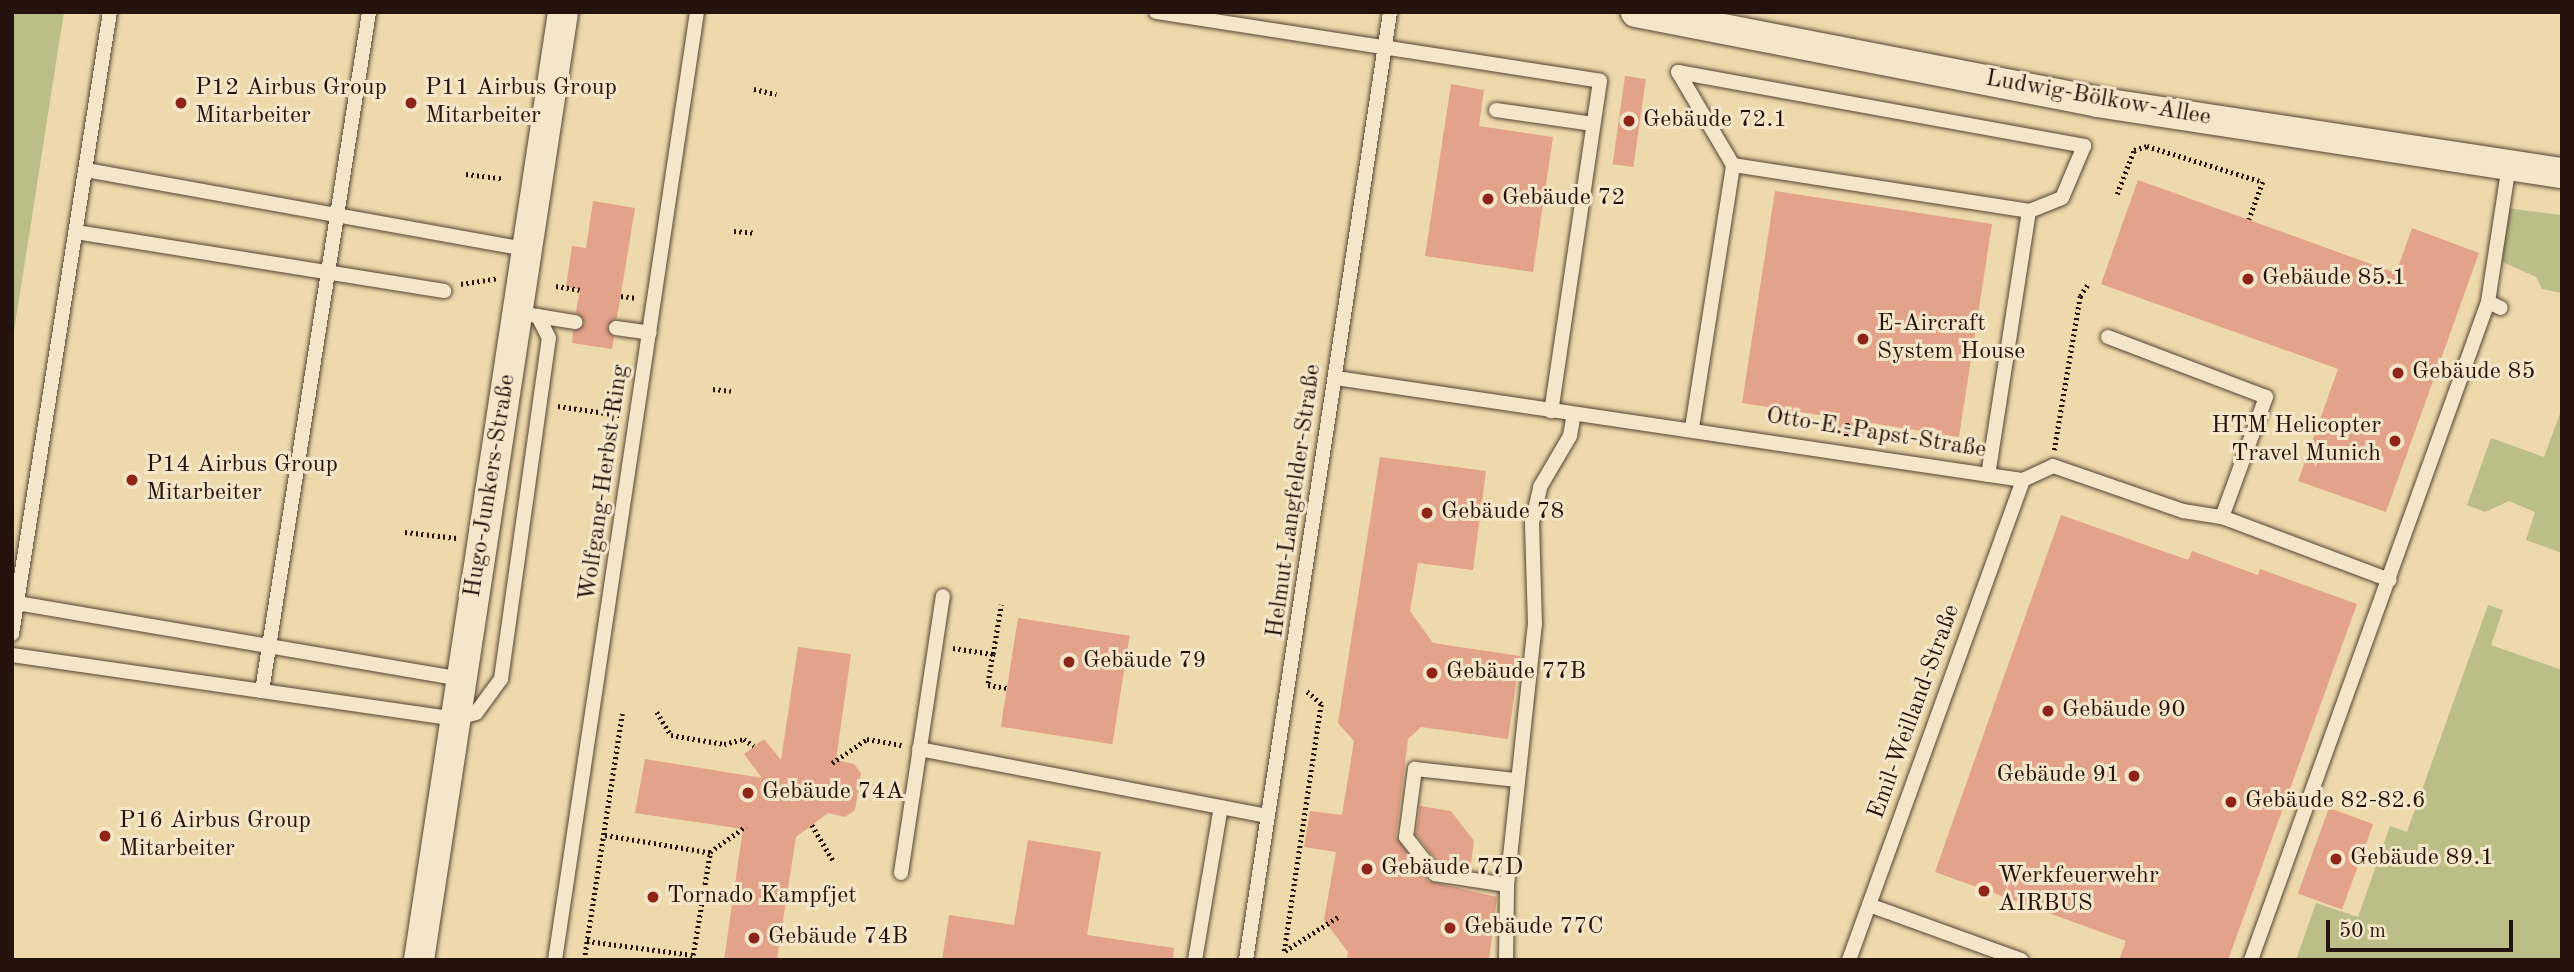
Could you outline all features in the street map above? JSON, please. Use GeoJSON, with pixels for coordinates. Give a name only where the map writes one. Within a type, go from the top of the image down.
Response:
{"type":"FeatureCollection","features":[{"type":"Feature","properties":{"kind":"street","name":"Hugo-Junkers-Straße"},"geometry":{"type":"LineString","coordinates":[[419,960],[462,679],[528,314],[527,249],[564,12]]}},
{"type":"Feature","properties":{"kind":"street","name":"Ludwig-Bölkow-Allee"},"geometry":{"type":"LineString","coordinates":[[1636,12],[2097,102],[2562,173]]}},
{"type":"Feature","properties":{"kind":"lane"},"geometry":{"type":"LineString","coordinates":[[12,634],[110,12]]}},
{"type":"Feature","properties":{"kind":"lane"},"geometry":{"type":"LineString","coordinates":[[262,691],[369,12]]}},
{"type":"Feature","properties":{"kind":"lane","name":"Wolfgang-Herbst-Ring"},"geometry":{"type":"LineString","coordinates":[[555,960],[697,12]]}},
{"type":"Feature","properties":{"kind":"lane"},"geometry":{"type":"LineString","coordinates":[[1156,12],[1600,81],[1551,411]]}},
{"type":"Feature","properties":{"kind":"lane","name":"Helmut-Langfelder-Straße"},"geometry":{"type":"LineString","coordinates":[[1246,960],[1291,678],[1390,12]]}},
{"type":"Feature","properties":{"kind":"lane"},"geometry":{"type":"LineString","coordinates":[[1692,428],[1733,165],[1678,72],[2084,146],[2062,198],[2029,211],[1733,165]]}},
{"type":"Feature","properties":{"kind":"lane"},"geometry":{"type":"LineString","coordinates":[[1496,110],[1594,124]]}},
{"type":"Feature","properties":{"kind":"lane"},"geometry":{"type":"LineString","coordinates":[[2251,960],[2390,580],[2495,305],[2509,164]]}},
{"type":"Feature","properties":{"kind":"lane"},"geometry":{"type":"LineString","coordinates":[[86,170],[527,249]]}},
{"type":"Feature","properties":{"kind":"lane"},"geometry":{"type":"LineString","coordinates":[[1987,475],[2029,211]]}},
{"type":"Feature","properties":{"kind":"lane"},"geometry":{"type":"LineString","coordinates":[[76,232],[444,291]]}},
{"type":"Feature","properties":{"kind":"lane"},"geometry":{"type":"LineString","coordinates":[[528,314],[575,322]]}},
{"type":"Feature","properties":{"kind":"lane"},"geometry":{"type":"LineString","coordinates":[[12,655],[456,719],[476,713],[501,679],[549,338],[528,314]]}},
{"type":"Feature","properties":{"kind":"lane"},"geometry":{"type":"LineString","coordinates":[[616,328],[650,332]]}},
{"type":"Feature","properties":{"kind":"lane"},"geometry":{"type":"LineString","coordinates":[[2108,337],[2266,397],[2222,517]]}},
{"type":"Feature","properties":{"kind":"lane","name":"Otto-E.-Papst-Straße"},"geometry":{"type":"LineString","coordinates":[[1336,378],[1551,411],[1692,428],[2023,480]]}},
{"type":"Feature","properties":{"kind":"lane"},"geometry":{"type":"LineString","coordinates":[[1506,960],[1507,885],[1535,625],[1534,507],[1540,487],[1570,436],[1574,414]]}},
{"type":"Feature","properties":{"kind":"lane"},"geometry":{"type":"LineString","coordinates":[[2023,480],[2053,466],[2183,511],[2222,517],[2390,580]]}},
{"type":"Feature","properties":{"kind":"lane","name":"Emil-Weilland-Straße"},"geometry":{"type":"LineString","coordinates":[[1849,960],[2023,480]]}},
{"type":"Feature","properties":{"kind":"lane"},"geometry":{"type":"LineString","coordinates":[[901,873],[943,596]]}},
{"type":"Feature","properties":{"kind":"lane"},"geometry":{"type":"LineString","coordinates":[[17,603],[462,679]]}},
{"type":"Feature","properties":{"kind":"lane"},"geometry":{"type":"LineString","coordinates":[[919,749],[1268,816]]}},
{"type":"Feature","properties":{"kind":"lane"},"geometry":{"type":"LineString","coordinates":[[1507,885],[1435,874],[1406,837],[1415,769],[1517,780]]}},
{"type":"Feature","properties":{"kind":"lane"},"geometry":{"type":"LineString","coordinates":[[1195,960],[1221,807]]}},
{"type":"Feature","properties":{"kind":"lane"},"geometry":{"type":"LineString","coordinates":[[1869,905],[2021,960]]}},
{"type":"Feature","properties":{"kind":"path"},"geometry":{"type":"LineString","coordinates":[[754,89],[776,94]]}},
{"type":"Feature","properties":{"kind":"path"},"geometry":{"type":"LineString","coordinates":[[2116,194],[2134,150],[2147,146],[2263,182],[2249,220]]}},
{"type":"Feature","properties":{"kind":"path"},"geometry":{"type":"LineString","coordinates":[[466,174],[505,179]]}},
{"type":"Feature","properties":{"kind":"path"},"geometry":{"type":"LineString","coordinates":[[734,231],[755,233]]}},
{"type":"Feature","properties":{"kind":"path"},"geometry":{"type":"LineString","coordinates":[[444,291],[474,279],[502,278]]}},
{"type":"Feature","properties":{"kind":"path"},"geometry":{"type":"LineString","coordinates":[[2053,466],[2080,296],[2088,284]]}},
{"type":"Feature","properties":{"kind":"path"},"geometry":{"type":"LineString","coordinates":[[556,286],[580,290]]}},
{"type":"Feature","properties":{"kind":"path"},"geometry":{"type":"LineString","coordinates":[[713,388],[731,391]]}},
{"type":"Feature","properties":{"kind":"path"},"geometry":{"type":"LineString","coordinates":[[580,410],[637,418]]}},
{"type":"Feature","properties":{"kind":"path"},"geometry":{"type":"LineString","coordinates":[[405,531],[461,539]]}},
{"type":"Feature","properties":{"kind":"path"},"geometry":{"type":"LineString","coordinates":[[1000,605],[988,685],[1008,688]]}},
{"type":"Feature","properties":{"kind":"path"},"geometry":{"type":"LineString","coordinates":[[935,645],[993,654]]}},
{"type":"Feature","properties":{"kind":"path"},"geometry":{"type":"LineString","coordinates":[[1291,678],[1321,704],[1284,951],[1338,917]]}},
{"type":"Feature","properties":{"kind":"path"},"geometry":{"type":"LineString","coordinates":[[657,712],[671,735],[724,744],[744,738],[754,746]]}},
{"type":"Feature","properties":{"kind":"path"},"geometry":{"type":"LineString","coordinates":[[584,960],[622,713]]}},
{"type":"Feature","properties":{"kind":"path"},"geometry":{"type":"LineString","coordinates":[[832,763],[867,739],[919,749]]}},
{"type":"Feature","properties":{"kind":"path"},"geometry":{"type":"LineString","coordinates":[[587,941],[695,958],[710,853],[746,825]]}},
{"type":"Feature","properties":{"kind":"path"},"geometry":{"type":"LineString","coordinates":[[812,825],[834,862]]}},
{"type":"Feature","properties":{"kind":"path"},"geometry":{"type":"LineString","coordinates":[[603,835],[710,853]]}},
{"type":"Feature","properties":{"kind":"green space"},"geometry":{"type":"Polygon","coordinates":[[[12,12],[64,12],[12,344],[12,12]]]}},
{"type":"Feature","properties":{"kind":"green space"},"geometry":{"type":"Polygon","coordinates":[[[2506,208],[2562,215],[2562,293],[2542,289],[2536,277],[2498,260],[2506,208]]]}},
{"type":"Feature","properties":{"kind":"green space"},"geometry":{"type":"Polygon","coordinates":[[[2562,408],[2562,553],[2526,540],[2535,512],[2509,501],[2485,512],[2467,505],[2491,438],[2544,457],[2562,408]]]}},
{"type":"Feature","properties":{"kind":"green space"},"geometry":{"type":"Polygon","coordinates":[[[2488,605],[2503,610],[2491,645],[2562,670],[2562,960],[2296,960],[2316,903],[2358,917],[2390,826],[2407,832],[2488,605]]]}},
{"type":"Feature","properties":{"kind":"building","name":"Gebäude 72.1"},"geometry":{"type":"Polygon","coordinates":[[[1625,76],[1646,79],[1633,167],[1613,164],[1625,76]]]}},
{"type":"Feature","properties":{"kind":"building","name":"Gebäude 72"},"geometry":{"type":"Polygon","coordinates":[[[1451,84],[1484,90],[1479,126],[1553,137],[1533,272],[1425,256],[1451,84]]]}},
{"type":"Feature","properties":{"kind":"building"},"geometry":{"type":"Polygon","coordinates":[[[2138,180],[2396,273],[2412,228],[2479,253],[2386,512],[2298,481],[2338,369],[2101,284],[2138,180]]]}},
{"type":"Feature","properties":{"kind":"building","name":"E-Aircraft System House"},"geometry":{"type":"Polygon","coordinates":[[[1775,191],[1992,224],[1959,437],[1865,422],[1863,436],[1830,431],[1832,417],[1742,403],[1775,191]]]}},
{"type":"Feature","properties":{"kind":"building"},"geometry":{"type":"Polygon","coordinates":[[[593,201],[635,208],[617,318],[607,326],[614,337],[612,349],[572,343],[573,331],[585,323],[576,312],[580,289],[566,287],[572,246],[586,248],[593,201]]]}},
{"type":"Feature","properties":{"kind":"building"},"geometry":{"type":"Polygon","coordinates":[[[1380,457],[1486,471],[1473,570],[1418,563],[1410,611],[1433,643],[1520,656],[1508,739],[1421,727],[1408,739],[1396,836],[1428,881],[1497,897],[1489,960],[1347,960],[1348,952],[1324,920],[1336,852],[1304,847],[1310,811],[1342,815],[1354,741],[1338,723],[1380,457]]]}},
{"type":"Feature","properties":{"kind":"building"},"geometry":{"type":"Polygon","coordinates":[[[2061,515],[2188,560],[2192,551],[2258,575],[2260,569],[2357,604],[2228,960],[2119,960],[2126,941],[1935,872],[2061,515]]]}},
{"type":"Feature","properties":{"kind":"building","name":"Gebäude 79"},"geometry":{"type":"Polygon","coordinates":[[[1018,618],[1130,636],[1112,744],[1001,727],[1018,618]]]}},
{"type":"Feature","properties":{"kind":"building","name":"Gebäude 74A"},"geometry":{"type":"Polygon","coordinates":[[[798,647],[851,654],[836,760],[854,764],[861,773],[855,810],[845,817],[828,813],[796,837],[777,960],[724,960],[743,829],[635,813],[645,759],[762,778],[744,754],[764,739],[781,760],[798,647]]]}},
{"type":"Feature","properties":{"kind":"building"},"geometry":{"type":"Polygon","coordinates":[[[1420,806],[1451,811],[1474,841],[1470,870],[1440,865],[1416,834],[1420,806]]]}},
{"type":"Feature","properties":{"kind":"building","name":"Gebäude 89.1"},"geometry":{"type":"Polygon","coordinates":[[[2329,808],[2373,824],[2342,910],[2298,894],[2329,808]]]}},
{"type":"Feature","properties":{"kind":"building"},"geometry":{"type":"Polygon","coordinates":[[[1028,840],[1101,852],[1087,935],[1174,948],[1173,960],[942,960],[949,915],[1014,925],[1028,840]]]}},
{"type":"Feature","properties":{"kind":"place","name":"P12 Airbus Group Mitarbeiter"},"geometry":{"type":"Point","coordinates":[181,103]}},
{"type":"Feature","properties":{"kind":"place","name":"P11 Airbus Group Mitarbeiter"},"geometry":{"type":"Point","coordinates":[411,103]}},
{"type":"Feature","properties":{"kind":"place","name":"Gebäude 72.1"},"geometry":{"type":"Point","coordinates":[1629,121]}},
{"type":"Feature","properties":{"kind":"place","name":"Gebäude 72"},"geometry":{"type":"Point","coordinates":[1488,199]}},
{"type":"Feature","properties":{"kind":"place","name":"Gebäude 85.1"},"geometry":{"type":"Point","coordinates":[2248,279]}},
{"type":"Feature","properties":{"kind":"place","name":"E-Aircraft System House"},"geometry":{"type":"Point","coordinates":[1863,339]}},
{"type":"Feature","properties":{"kind":"place","name":"Gebäude 85"},"geometry":{"type":"Point","coordinates":[2398,373]}},
{"type":"Feature","properties":{"kind":"place","name":"HTM Helicopter Travel Munich"},"geometry":{"type":"Point","coordinates":[2395,441]}},
{"type":"Feature","properties":{"kind":"place","name":"P14 Airbus Group Mitarbeiter"},"geometry":{"type":"Point","coordinates":[132,480]}},
{"type":"Feature","properties":{"kind":"place","name":"Gebäude 78"},"geometry":{"type":"Point","coordinates":[1427,513]}},
{"type":"Feature","properties":{"kind":"place","name":"Gebäude 79"},"geometry":{"type":"Point","coordinates":[1069,662]}},
{"type":"Feature","properties":{"kind":"place","name":"Gebäude 77B"},"geometry":{"type":"Point","coordinates":[1432,673]}},
{"type":"Feature","properties":{"kind":"place","name":"Gebäude 90"},"geometry":{"type":"Point","coordinates":[2048,711]}},
{"type":"Feature","properties":{"kind":"place","name":"Gebäude 91"},"geometry":{"type":"Point","coordinates":[2134,776]}},
{"type":"Feature","properties":{"kind":"place","name":"Gebäude 74A"},"geometry":{"type":"Point","coordinates":[748,793]}},
{"type":"Feature","properties":{"kind":"place","name":"Gebäude 82-82.6"},"geometry":{"type":"Point","coordinates":[2231,802]}},
{"type":"Feature","properties":{"kind":"place","name":"P16 Airbus Group Mitarbeiter"},"geometry":{"type":"Point","coordinates":[105,836]}},
{"type":"Feature","properties":{"kind":"place","name":"Gebäude 89.1"},"geometry":{"type":"Point","coordinates":[2336,859]}},
{"type":"Feature","properties":{"kind":"place","name":"Gebäude 77D"},"geometry":{"type":"Point","coordinates":[1367,869]}},
{"type":"Feature","properties":{"kind":"place","name":"Werkfeuerwehr AIRBUS"},"geometry":{"type":"Point","coordinates":[1984,891]}},
{"type":"Feature","properties":{"kind":"place","name":"Tornado Kampfjet"},"geometry":{"type":"Point","coordinates":[653,897]}},
{"type":"Feature","properties":{"kind":"place","name":"Gebäude 77C"},"geometry":{"type":"Point","coordinates":[1450,928]}},
{"type":"Feature","properties":{"kind":"place","name":"Gebäude 74B"},"geometry":{"type":"Point","coordinates":[754,938]}}]}
